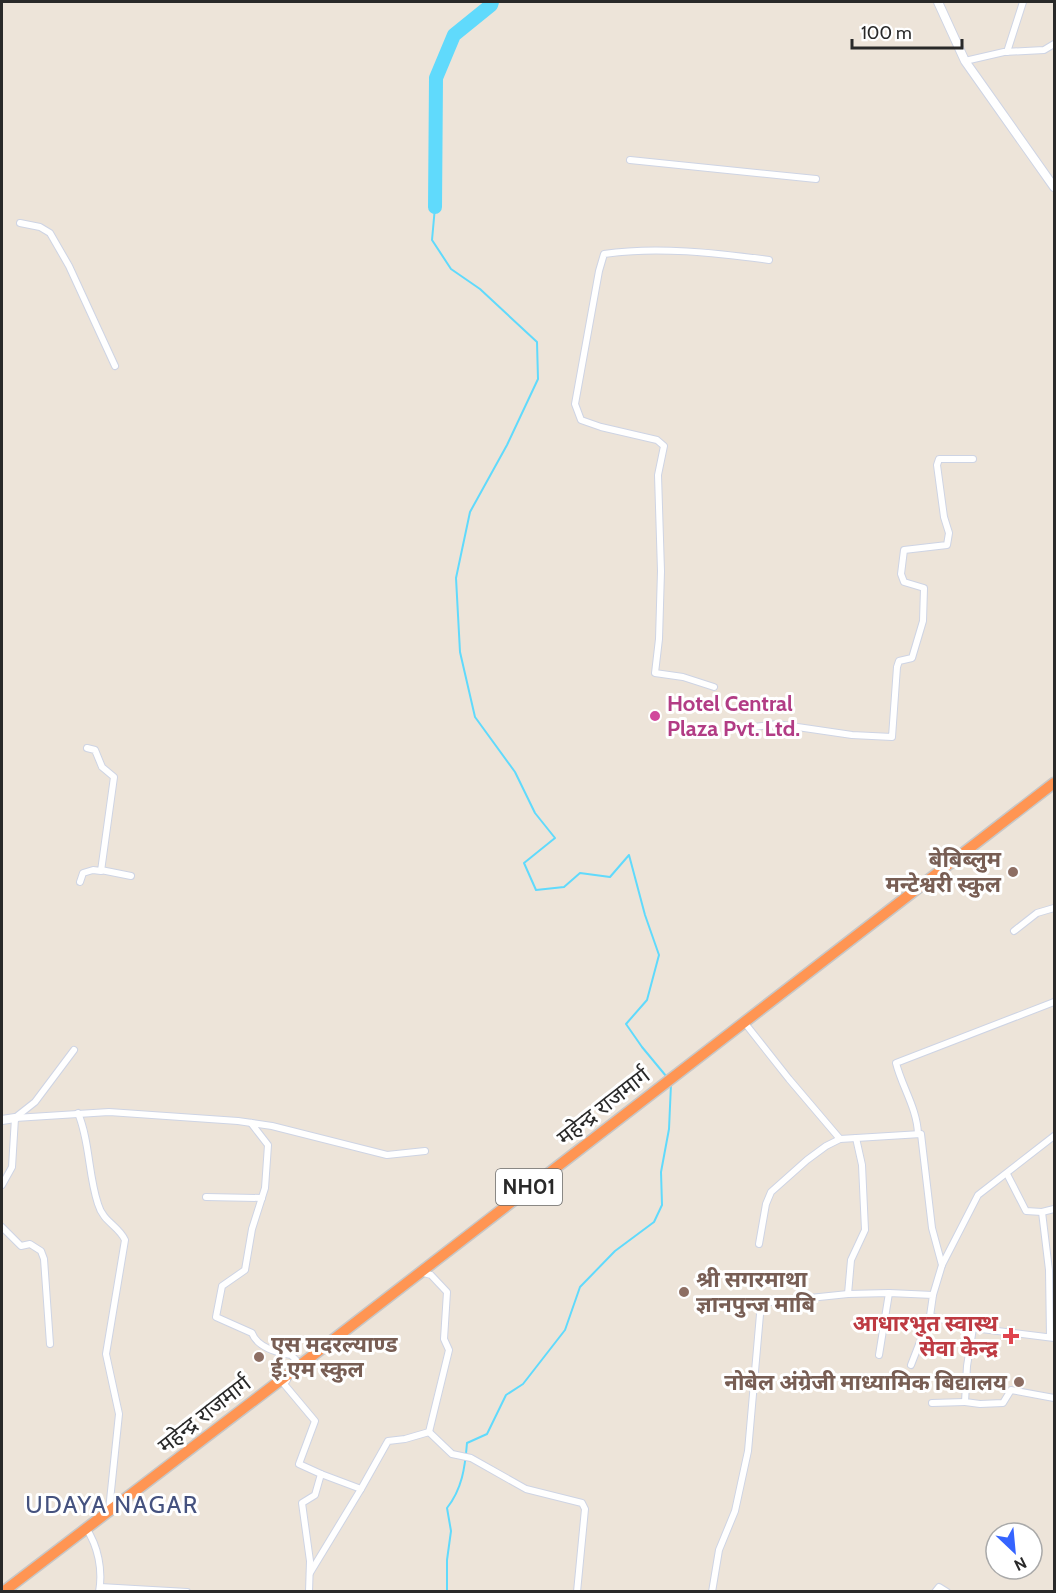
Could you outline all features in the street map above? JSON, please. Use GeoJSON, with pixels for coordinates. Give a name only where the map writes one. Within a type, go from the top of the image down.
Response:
{"type":"FeatureCollection","features":[{"type":"Feature","properties":{"kind":"highway","name":"महेन्द्र राजमार्ग"},"geometry":{"type":"LineString","coordinates":[[3,1592],[1054,783]]}},
{"type":"Feature","properties":{"kind":"street"},"geometry":{"type":"LineString","coordinates":[[938,2],[965,61],[1054,187]]}},
{"type":"Feature","properties":{"kind":"street"},"geometry":{"type":"LineString","coordinates":[[1007,52],[1023,2]]}},
{"type":"Feature","properties":{"kind":"street"},"geometry":{"type":"LineString","coordinates":[[965,61],[1007,52],[1044,50],[1054,44]]}},
{"type":"Feature","properties":{"kind":"street"},"geometry":{"type":"LineString","coordinates":[[630,160],[816,179]]}},
{"type":"Feature","properties":{"kind":"street"},"geometry":{"type":"LineString","coordinates":[[20,223],[50,233],[69,266],[115,366]]}},
{"type":"Feature","properties":{"kind":"street"},"geometry":{"type":"LineString","coordinates":[[714,687],[683,677],[655,673],[659,639],[661,571],[658,475],[664,446],[657,440],[581,420],[575,404],[604,254],[622,251],[664,251],[732,255],[769,260]]}},
{"type":"Feature","properties":{"kind":"street"},"geometry":{"type":"LineString","coordinates":[[754,727],[777,724],[852,735],[892,737],[897,667],[899,661],[912,658],[922,621],[924,588],[904,582],[901,573],[904,550],[948,545],[949,533],[944,517],[937,465],[939,459],[974,459]]}},
{"type":"Feature","properties":{"kind":"street"},"geometry":{"type":"LineString","coordinates":[[87,747],[95,750],[102,767],[114,777],[101,870]]}},
{"type":"Feature","properties":{"kind":"street"},"geometry":{"type":"LineString","coordinates":[[80,882],[83,873],[93,870],[131,876]]}},
{"type":"Feature","properties":{"kind":"street"},"geometry":{"type":"LineString","coordinates":[[1014,931],[1036,913],[1054,908]]}},
{"type":"Feature","properties":{"kind":"street"},"geometry":{"type":"LineString","coordinates":[[942,1264],[932,1228],[921,1134],[918,1134],[917,1119],[896,1062],[1054,1002]]}},
{"type":"Feature","properties":{"kind":"street"},"geometry":{"type":"LineString","coordinates":[[744,1022],[840,1139]]}},
{"type":"Feature","properties":{"kind":"street"},"geometry":{"type":"LineString","coordinates":[[2,1185],[12,1167],[15,1118],[35,1102],[74,1050]]}},
{"type":"Feature","properties":{"kind":"street"},"geometry":{"type":"LineString","coordinates":[[2,1120],[109,1112],[251,1123],[387,1155],[425,1151]]}},
{"type":"Feature","properties":{"kind":"street"},"geometry":{"type":"LineString","coordinates":[[78,1113],[85,1134],[98,1204],[104,1217],[111,1226],[122,1233],[125,1240],[106,1354],[119,1414],[109,1511]]}},
{"type":"Feature","properties":{"kind":"street"},"geometry":{"type":"LineString","coordinates":[[251,1123],[268,1145],[265,1188],[252,1229],[245,1270],[222,1286],[216,1317],[252,1333],[254,1338],[276,1353],[291,1354],[300,1364]]}},
{"type":"Feature","properties":{"kind":"street"},"geometry":{"type":"LineString","coordinates":[[759,1244],[766,1203],[771,1192],[826,1146],[840,1139],[918,1134]]}},
{"type":"Feature","properties":{"kind":"street"},"geometry":{"type":"LineString","coordinates":[[911,1365],[930,1316],[942,1264],[978,1195],[1054,1136]]}},
{"type":"Feature","properties":{"kind":"street"},"geometry":{"type":"LineString","coordinates":[[848,1294],[851,1260],[865,1230],[861,1165],[856,1138]]}},
{"type":"Feature","properties":{"kind":"street"},"geometry":{"type":"LineString","coordinates":[[1007,1174],[1026,1211],[1042,1212],[1054,1209]]}},
{"type":"Feature","properties":{"kind":"street"},"geometry":{"type":"LineString","coordinates":[[206,1197],[262,1198]]}},
{"type":"Feature","properties":{"kind":"street"},"geometry":{"type":"LineString","coordinates":[[930,1316],[973,1328],[1052,1337],[1049,1270],[1042,1212]]}},
{"type":"Feature","properties":{"kind":"street"},"geometry":{"type":"LineString","coordinates":[[2,1227],[21,1246],[30,1244],[40,1251],[44,1259],[50,1344]]}},
{"type":"Feature","properties":{"kind":"street"},"geometry":{"type":"LineString","coordinates":[[419,1272],[431,1275],[447,1292],[444,1339],[449,1350],[429,1432]]}},
{"type":"Feature","properties":{"kind":"street"},"geometry":{"type":"LineString","coordinates":[[879,1355],[889,1293]]}},
{"type":"Feature","properties":{"kind":"street"},"geometry":{"type":"LineString","coordinates":[[712,1592],[718,1550],[735,1511],[748,1452],[760,1303],[848,1294],[933,1295]]}},
{"type":"Feature","properties":{"kind":"street"},"geometry":{"type":"LineString","coordinates":[[965,1402],[967,1366],[973,1328]]}},
{"type":"Feature","properties":{"kind":"street"},"geometry":{"type":"LineString","coordinates":[[316,1353],[284,1384],[315,1421],[299,1464],[361,1489]]}},
{"type":"Feature","properties":{"kind":"street"},"geometry":{"type":"LineString","coordinates":[[932,1402],[1004,1403],[1011,1390],[1054,1398]]}},
{"type":"Feature","properties":{"kind":"street"},"geometry":{"type":"LineString","coordinates":[[310,1573],[388,1441],[429,1432]]}},
{"type":"Feature","properties":{"kind":"street"},"geometry":{"type":"LineString","coordinates":[[429,1432],[452,1454],[471,1458],[526,1489],[582,1503],[585,1509],[577,1592]]}},
{"type":"Feature","properties":{"kind":"street"},"geometry":{"type":"LineString","coordinates":[[309,1592],[310,1573],[302,1503],[315,1495],[321,1474]]}},
{"type":"Feature","properties":{"kind":"street"},"geometry":{"type":"LineString","coordinates":[[86,1528],[96,1543],[100,1589],[187,1592]]}},
{"type":"Feature","properties":{"kind":"street"},"geometry":{"type":"LineString","coordinates":[[935,1592],[939,1587],[947,1592]]}},
{"type":"Feature","properties":{"kind":"waterway"},"geometry":{"type":"LineString","coordinates":[[435,207],[436,78],[454,35],[492,2]]}},
{"type":"Feature","properties":{"kind":"waterway"},"geometry":{"type":"LineString","coordinates":[[435,207],[432,240],[451,269],[480,289],[537,342],[538,379],[507,445],[470,512],[456,578],[460,652],[475,717],[515,772],[535,813],[555,838],[524,863],[536,890],[564,887],[580,873],[610,877],[629,855],[645,915],[659,955],[647,1000],[626,1024],[666,1076]]}},
{"type":"Feature","properties":{"kind":"waterway"},"geometry":{"type":"LineString","coordinates":[[447,1592],[447,1560],[451,1531],[447,1508],[462,1478],[467,1443],[487,1434],[506,1395],[523,1384],[565,1330],[580,1287],[615,1251],[654,1222],[662,1205],[661,1172],[669,1129],[671,1084]]}},
{"type":"Feature","properties":{"kind":"place","name":"Hotel Central Plaza Pvt. Ltd."},"geometry":{"type":"Point","coordinates":[655,716]}},
{"type":"Feature","properties":{"kind":"place","name":"बेबिब्लुम मन्टेश्वरी स्कुल"},"geometry":{"type":"Point","coordinates":[1013,872]}},
{"type":"Feature","properties":{"kind":"place","name":"श्री सगरमाथा ज्ञानपुन्ज माबि"},"geometry":{"type":"Point","coordinates":[684,1292]}},
{"type":"Feature","properties":{"kind":"place","name":"आधारभुत स्वास्थ सेवा केन्द्र"},"geometry":{"type":"Point","coordinates":[1011,1336]}},
{"type":"Feature","properties":{"kind":"place","name":"एस मदरल्याण्ड ई.एम स्कुल"},"geometry":{"type":"Point","coordinates":[259,1357]}},
{"type":"Feature","properties":{"kind":"place","name":"नोबेल अंग्रेजी माध्यामिक बिद्यालय"},"geometry":{"type":"Point","coordinates":[1019,1382]}},
{"type":"Feature","properties":{"kind":"district","name":"UDAYA NAGAR"},"geometry":{"type":"Point","coordinates":[112,1505]}}]}
